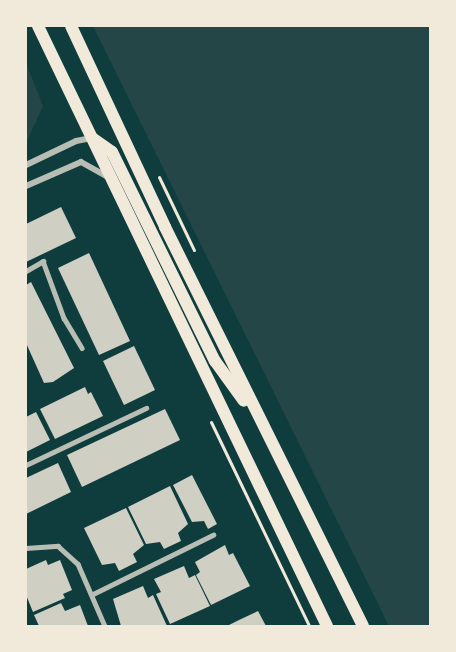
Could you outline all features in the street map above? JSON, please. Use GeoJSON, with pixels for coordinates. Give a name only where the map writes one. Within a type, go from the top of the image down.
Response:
{"type":"FeatureCollection","features":[{"type":"Feature","properties":{"kind":"main road"},"geometry":{"type":"LineString","coordinates":[[38,26],[327,627]]}},
{"type":"Feature","properties":{"kind":"main road"},"geometry":{"type":"LineString","coordinates":[[71,26],[264,428],[363,627]]}},
{"type":"Feature","properties":{"kind":"main road"},"geometry":{"type":"LineString","coordinates":[[92,138],[112,152],[215,361],[264,428]]}},
{"type":"Feature","properties":{"kind":"street"},"geometry":{"type":"LineString","coordinates":[[26,165],[76,141],[92,138]]}},
{"type":"Feature","properties":{"kind":"street"},"geometry":{"type":"LineString","coordinates":[[26,186],[81,162],[99,169],[114,183]]}},
{"type":"Feature","properties":{"kind":"lane"},"geometry":{"type":"LineString","coordinates":[[26,271],[43,261],[64,318],[82,348]]}},
{"type":"Feature","properties":{"kind":"lane"},"geometry":{"type":"LineString","coordinates":[[26,465],[146,408]]}},
{"type":"Feature","properties":{"kind":"lane"},"geometry":{"type":"LineString","coordinates":[[93,594],[213,535]]}},
{"type":"Feature","properties":{"kind":"lane"},"geometry":{"type":"LineString","coordinates":[[26,548],[58,546],[78,564],[93,594],[105,627]]}},
{"type":"Feature","properties":{"kind":"shaded area"},"geometry":{"type":"Polygon","coordinates":[[[93,26],[430,26],[430,626],[389,626],[93,26]]]}},
{"type":"Feature","properties":{"kind":"shaded area"},"geometry":{"type":"Polygon","coordinates":[[[26,63],[43,106],[26,143],[26,63]]]}},
{"type":"Feature","properties":{"kind":"building"},"geometry":{"type":"Polygon","coordinates":[[[61,207],[76,238],[26,262],[26,224],[61,207]]]}},
{"type":"Feature","properties":{"kind":"building"},"geometry":{"type":"Polygon","coordinates":[[[89,253],[130,341],[99,355],[58,268],[89,253]]]}},
{"type":"Feature","properties":{"kind":"building"},"geometry":{"type":"Polygon","coordinates":[[[31,282],[74,368],[53,382],[44,383],[26,343],[26,285],[31,282]]]}},
{"type":"Feature","properties":{"kind":"building"},"geometry":{"type":"Polygon","coordinates":[[[134,346],[155,390],[124,405],[103,361],[134,346]]]}},
{"type":"Feature","properties":{"kind":"building"},"geometry":{"type":"Polygon","coordinates":[[[85,387],[88,394],[91,392],[103,416],[55,439],[40,409],[85,387]]]}},
{"type":"Feature","properties":{"kind":"building"},"geometry":{"type":"Polygon","coordinates":[[[165,409],[180,440],[82,487],[67,455],[165,409]]]}},
{"type":"Feature","properties":{"kind":"building"},"geometry":{"type":"Polygon","coordinates":[[[36,412],[50,440],[26,452],[26,417],[36,412]]]}},
{"type":"Feature","properties":{"kind":"building"},"geometry":{"type":"Polygon","coordinates":[[[58,463],[71,492],[26,514],[26,478],[58,463]]]}},
{"type":"Feature","properties":{"kind":"building"},"geometry":{"type":"Polygon","coordinates":[[[192,475],[217,524],[208,529],[204,521],[192,522],[173,485],[192,475]]]}},
{"type":"Feature","properties":{"kind":"building"},"geometry":{"type":"Polygon","coordinates":[[[170,486],[188,524],[178,533],[181,541],[164,549],[160,542],[146,544],[128,507],[170,486]]]}},
{"type":"Feature","properties":{"kind":"building"},"geometry":{"type":"Polygon","coordinates":[[[126,508],[144,545],[133,554],[137,562],[119,571],[115,563],[102,565],[84,528],[126,508]]]}},
{"type":"Feature","properties":{"kind":"building"},"geometry":{"type":"Polygon","coordinates":[[[225,545],[229,555],[233,553],[250,586],[211,605],[196,575],[200,572],[195,562],[225,545]]]}},
{"type":"Feature","properties":{"kind":"building"},"geometry":{"type":"Polygon","coordinates":[[[46,560],[48,565],[60,560],[72,590],[63,594],[65,598],[33,612],[26,595],[26,569],[46,560]]]}},
{"type":"Feature","properties":{"kind":"building"},"geometry":{"type":"Polygon","coordinates":[[[184,566],[189,578],[195,575],[210,606],[170,624],[156,594],[161,592],[154,579],[184,566]]]}},
{"type":"Feature","properties":{"kind":"building"},"geometry":{"type":"Polygon","coordinates":[[[143,586],[148,598],[153,595],[167,626],[121,626],[113,599],[143,586]]]}},
{"type":"Feature","properties":{"kind":"building"},"geometry":{"type":"Polygon","coordinates":[[[61,603],[65,611],[80,605],[88,626],[39,626],[34,615],[61,603]]]}},
{"type":"Feature","properties":{"kind":"building"},"geometry":{"type":"Polygon","coordinates":[[[258,611],[266,626],[227,626],[239,620],[258,611]]]}}]}
